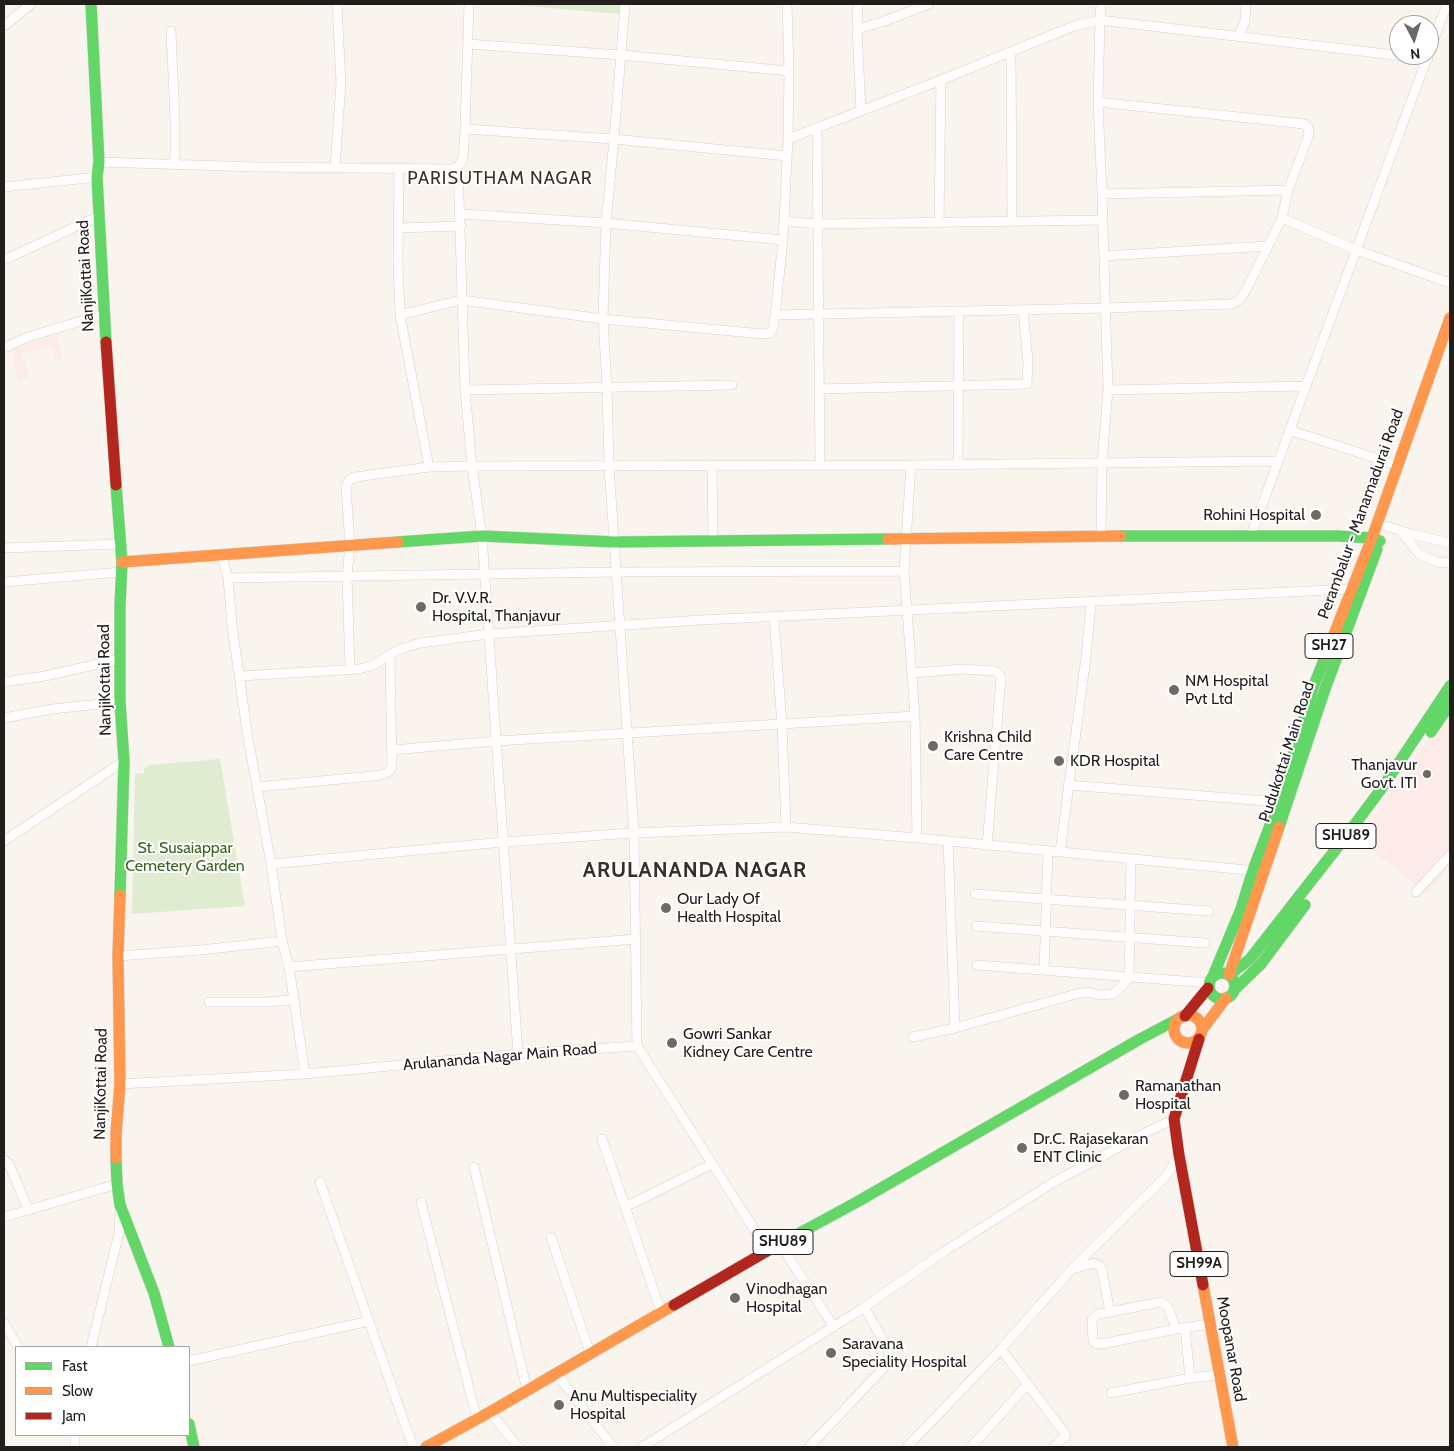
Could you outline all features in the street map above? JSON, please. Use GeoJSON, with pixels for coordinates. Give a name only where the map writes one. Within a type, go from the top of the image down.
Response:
{"type":"FeatureCollection","features":[{"type":"Feature","properties":{"kind":"main road","name":"NanjiKottai Road"},"geometry":{"type":"LineString","coordinates":[[91,4],[104,314],[122,567],[120,702],[124,761],[118,956],[120,1084],[116,1133],[117,1184],[120,1205],[154,1293],[169,1346]]}},
{"type":"Feature","properties":{"kind":"main road","name":"Perambalur - Manamadurai Road"},"geometry":{"type":"LineString","coordinates":[[1210,982],[1259,872],[1279,802],[1320,687],[1351,589],[1376,540],[1397,465],[1420,414],[1450,318]]}},
{"type":"Feature","properties":{"kind":"main road","name":"Pudukottai Main Road"},"geometry":{"type":"LineString","coordinates":[[1229,975],[1259,872],[1320,687],[1376,540],[1386,526],[1420,414],[1450,343]]}},
{"type":"Feature","properties":{"kind":"main road"},"geometry":{"type":"LineString","coordinates":[[122,567],[222,554],[482,536],[615,542],[1251,535],[1338,536],[1376,540]]}},
{"type":"Feature","properties":{"kind":"main road","name":"SHU89"},"geometry":{"type":"LineString","coordinates":[[1229,975],[1250,959],[1346,836],[1384,785],[1450,686]]}},
{"type":"Feature","properties":{"kind":"main road","name":"SHU89"},"geometry":{"type":"LineString","coordinates":[[1140,1039],[1181,1040],[1192,1043],[1201,1034],[1226,998],[1261,964],[1389,794],[1450,704]]}},
{"type":"Feature","properties":{"kind":"main road"},"geometry":{"type":"LineString","coordinates":[[1226,998],[1217,998],[1210,992],[1210,982],[1221,972],[1229,975],[1234,981],[1234,990]]}},
{"type":"Feature","properties":{"kind":"main road","name":"SHU89"},"geometry":{"type":"LineString","coordinates":[[426,1447],[1140,1039],[1182,1018],[1210,982]]}},
{"type":"Feature","properties":{"kind":"main road"},"geometry":{"type":"LineString","coordinates":[[1181,1040],[1174,1030],[1182,1018],[1193,1016],[1197,1018],[1202,1025],[1201,1034]]}},
{"type":"Feature","properties":{"kind":"main road","name":"Moopanar Road"},"geometry":{"type":"LineString","coordinates":[[1201,1034],[1174,1119],[1233,1447]]}},
{"type":"Feature","properties":{"kind":"main road","name":"Moopanar Road"},"geometry":{"type":"LineString","coordinates":[[1181,1040],[1186,1081]]}},
{"type":"Feature","properties":{"kind":"main road"},"geometry":{"type":"LineString","coordinates":[[190,1429],[194,1447]]}},
{"type":"Feature","properties":{"kind":"street"},"geometry":{"type":"LineString","coordinates":[[4,26],[31,4]]}},
{"type":"Feature","properties":{"kind":"street"},"geometry":{"type":"LineString","coordinates":[[335,167],[341,84],[337,4]]}},
{"type":"Feature","properties":{"kind":"street"},"geometry":{"type":"LineString","coordinates":[[469,4],[466,129],[463,159],[458,167],[466,390],[472,466],[482,536],[490,673],[518,1054]]}},
{"type":"Feature","properties":{"kind":"street"},"geometry":{"type":"LineString","coordinates":[[625,4],[606,223],[603,319],[608,387],[609,466],[634,832],[637,1046],[768,1252]]}},
{"type":"Feature","properties":{"kind":"street"},"geometry":{"type":"LineString","coordinates":[[400,315],[462,300],[603,319],[763,334],[770,333],[776,316],[784,221],[789,71],[787,4]]}},
{"type":"Feature","properties":{"kind":"street"},"geometry":{"type":"LineString","coordinates":[[858,4],[857,29],[861,111]]}},
{"type":"Feature","properties":{"kind":"street"},"geometry":{"type":"LineString","coordinates":[[857,29],[882,22],[929,4]]}},
{"type":"Feature","properties":{"kind":"street"},"geometry":{"type":"LineString","coordinates":[[1101,4],[1098,102],[1108,390],[1102,464],[1101,536]]}},
{"type":"Feature","properties":{"kind":"street"},"geometry":{"type":"LineString","coordinates":[[1239,36],[1245,21],[1246,4]]}},
{"type":"Feature","properties":{"kind":"street"},"geometry":{"type":"LineString","coordinates":[[1439,27],[1447,4]]}},
{"type":"Feature","properties":{"kind":"street"},"geometry":{"type":"LineString","coordinates":[[788,139],[1011,53],[1074,26],[1100,20],[1389,53]]}},
{"type":"Feature","properties":{"kind":"street"},"geometry":{"type":"LineString","coordinates":[[171,30],[175,164]]}},
{"type":"Feature","properties":{"kind":"street"},"geometry":{"type":"LineString","coordinates":[[468,44],[621,55],[789,71]]}},
{"type":"Feature","properties":{"kind":"street"},"geometry":{"type":"LineString","coordinates":[[1011,53],[1012,221]]}},
{"type":"Feature","properties":{"kind":"street"},"geometry":{"type":"LineString","coordinates":[[1251,535],[1425,65]]}},
{"type":"Feature","properties":{"kind":"street"},"geometry":{"type":"LineString","coordinates":[[939,222],[941,80]]}},
{"type":"Feature","properties":{"kind":"street"},"geometry":{"type":"LineString","coordinates":[[776,316],[1231,304],[1239,300],[1245,292],[1282,218],[1288,190],[1309,135],[1308,128],[1304,124],[1098,102]]}},
{"type":"Feature","properties":{"kind":"street"},"geometry":{"type":"LineString","coordinates":[[817,128],[820,466]]}},
{"type":"Feature","properties":{"kind":"street"},"geometry":{"type":"LineString","coordinates":[[466,129],[614,139],[787,156]]}},
{"type":"Feature","properties":{"kind":"street"},"geometry":{"type":"LineString","coordinates":[[99,162],[399,169],[450,169],[458,167]]}},
{"type":"Feature","properties":{"kind":"street"},"geometry":{"type":"LineString","coordinates":[[399,169],[400,315],[429,467]]}},
{"type":"Feature","properties":{"kind":"street"},"geometry":{"type":"LineString","coordinates":[[4,187],[97,177]]}},
{"type":"Feature","properties":{"kind":"street"},"geometry":{"type":"LineString","coordinates":[[1102,194],[1288,190]]}},
{"type":"Feature","properties":{"kind":"street"},"geometry":{"type":"LineString","coordinates":[[461,214],[606,223],[783,240]]}},
{"type":"Feature","properties":{"kind":"street"},"geometry":{"type":"LineString","coordinates":[[4,260],[99,216]]}},
{"type":"Feature","properties":{"kind":"street"},"geometry":{"type":"LineString","coordinates":[[1282,218],[1356,250],[1450,283]]}},
{"type":"Feature","properties":{"kind":"street"},"geometry":{"type":"LineString","coordinates":[[784,221],[818,224],[1103,220]]}},
{"type":"Feature","properties":{"kind":"street"},"geometry":{"type":"LineString","coordinates":[[399,228],[461,226]]}},
{"type":"Feature","properties":{"kind":"street"},"geometry":{"type":"LineString","coordinates":[[1104,256],[1268,246]]}},
{"type":"Feature","properties":{"kind":"street"},"geometry":{"type":"LineString","coordinates":[[819,389],[1027,384],[1028,361],[1023,310]]}},
{"type":"Feature","properties":{"kind":"street"},"geometry":{"type":"LineString","coordinates":[[958,464],[959,311]]}},
{"type":"Feature","properties":{"kind":"street"},"geometry":{"type":"LineString","coordinates":[[4,348],[28,337],[104,314]]}},
{"type":"Feature","properties":{"kind":"street"},"geometry":{"type":"LineString","coordinates":[[466,390],[732,385]]}},
{"type":"Feature","properties":{"kind":"street"},"geometry":{"type":"LineString","coordinates":[[1108,390],[1306,386]]}},
{"type":"Feature","properties":{"kind":"street"},"geometry":{"type":"LineString","coordinates":[[1290,430],[1397,465]]}},
{"type":"Feature","properties":{"kind":"street"},"geometry":{"type":"LineString","coordinates":[[350,669],[347,576],[350,545],[346,487],[349,480],[356,477],[429,467],[472,466],[820,466],[1278,461]]}},
{"type":"Feature","properties":{"kind":"street"},"geometry":{"type":"LineString","coordinates":[[712,465],[714,540]]}},
{"type":"Feature","properties":{"kind":"street"},"geometry":{"type":"LineString","coordinates":[[911,465],[904,571],[915,716],[917,838]]}},
{"type":"Feature","properties":{"kind":"street"},"geometry":{"type":"LineString","coordinates":[[1386,526],[1450,544]]}},
{"type":"Feature","properties":{"kind":"street"},"geometry":{"type":"LineString","coordinates":[[1401,531],[1419,554],[1440,563],[1450,562]]}},
{"type":"Feature","properties":{"kind":"street"},"geometry":{"type":"LineString","coordinates":[[4,548],[120,544]]}},
{"type":"Feature","properties":{"kind":"street"},"geometry":{"type":"LineString","coordinates":[[222,554],[228,578],[232,625],[248,738],[271,864],[282,941],[289,967],[305,1074]]}},
{"type":"Feature","properties":{"kind":"street"},"geometry":{"type":"LineString","coordinates":[[4,582],[122,567]]}},
{"type":"Feature","properties":{"kind":"street"},"geometry":{"type":"LineString","coordinates":[[228,578],[617,572],[904,571]]}},
{"type":"Feature","properties":{"kind":"street"},"geometry":{"type":"LineString","coordinates":[[240,676],[371,666],[400,649],[420,643],[489,634],[774,617],[1351,589]]}},
{"type":"Feature","properties":{"kind":"street"},"geometry":{"type":"LineString","coordinates":[[1060,852],[1086,657],[1091,602]]}},
{"type":"Feature","properties":{"kind":"street"},"geometry":{"type":"LineString","coordinates":[[774,617],[782,725],[786,826]]}},
{"type":"Feature","properties":{"kind":"street"},"geometry":{"type":"LineString","coordinates":[[258,787],[382,775],[388,772],[392,767],[390,654]]}},
{"type":"Feature","properties":{"kind":"street"},"geometry":{"type":"LineString","coordinates":[[4,682],[45,676],[120,659]]}},
{"type":"Feature","properties":{"kind":"street"},"geometry":{"type":"LineString","coordinates":[[912,673],[962,668],[994,671],[1001,677],[987,846]]}},
{"type":"Feature","properties":{"kind":"street"},"geometry":{"type":"LineString","coordinates":[[4,718],[52,709],[120,702]]}},
{"type":"Feature","properties":{"kind":"street"},"geometry":{"type":"LineString","coordinates":[[392,750],[496,740],[915,716]]}},
{"type":"Feature","properties":{"kind":"street"},"geometry":{"type":"LineString","coordinates":[[4,841],[124,761]]}},
{"type":"Feature","properties":{"kind":"street"},"geometry":{"type":"LineString","coordinates":[[1068,785],[1279,802]]}},
{"type":"Feature","properties":{"kind":"street"},"geometry":{"type":"LineString","coordinates":[[271,864],[503,842],[634,832],[786,826],[1259,872]]}},
{"type":"Feature","properties":{"kind":"street"},"geometry":{"type":"LineString","coordinates":[[948,842],[955,1028]]}},
{"type":"Feature","properties":{"kind":"street"},"geometry":{"type":"LineString","coordinates":[[1044,970],[1048,851]]}},
{"type":"Feature","properties":{"kind":"street"},"geometry":{"type":"LineString","coordinates":[[1416,892],[1450,855]]}},
{"type":"Feature","properties":{"kind":"street"},"geometry":{"type":"LineString","coordinates":[[913,1037],[955,1028],[1076,994],[1088,992],[1100,995],[1112,994],[1119,989],[1128,977],[1131,859]]}},
{"type":"Feature","properties":{"kind":"street"},"geometry":{"type":"LineString","coordinates":[[975,894],[1209,912]]}},
{"type":"Feature","properties":{"kind":"street"},"geometry":{"type":"LineString","coordinates":[[976,926],[1206,943]]}},
{"type":"Feature","properties":{"kind":"street"},"geometry":{"type":"LineString","coordinates":[[289,967],[636,939]]}},
{"type":"Feature","properties":{"kind":"street"},"geometry":{"type":"LineString","coordinates":[[118,956],[201,950],[282,941]]}},
{"type":"Feature","properties":{"kind":"street"},"geometry":{"type":"LineString","coordinates":[[977,965],[1210,982]]}},
{"type":"Feature","properties":{"kind":"street"},"geometry":{"type":"LineString","coordinates":[[209,1002],[293,1000]]}},
{"type":"Feature","properties":{"kind":"street","name":"Arulananda Nagar Main Road"},"geometry":{"type":"LineString","coordinates":[[120,1084],[305,1074],[518,1054],[637,1046]]}},
{"type":"Feature","properties":{"kind":"street"},"geometry":{"type":"LineString","coordinates":[[642,1447],[834,1327],[945,1251],[1054,1182],[1174,1119]]}},
{"type":"Feature","properties":{"kind":"street"},"geometry":{"type":"LineString","coordinates":[[602,1140],[661,1312]]}},
{"type":"Feature","properties":{"kind":"street"},"geometry":{"type":"LineString","coordinates":[[907,1447],[1001,1349],[1072,1269],[1167,1174],[1179,1155]]}},
{"type":"Feature","properties":{"kind":"street"},"geometry":{"type":"LineString","coordinates":[[4,1160],[9,1164],[28,1209]]}},
{"type":"Feature","properties":{"kind":"street"},"geometry":{"type":"LineString","coordinates":[[625,1206],[712,1164]]}},
{"type":"Feature","properties":{"kind":"street"},"geometry":{"type":"LineString","coordinates":[[474,1167],[527,1390]]}},
{"type":"Feature","properties":{"kind":"street"},"geometry":{"type":"LineString","coordinates":[[320,1182],[413,1447]]}},
{"type":"Feature","properties":{"kind":"street"},"geometry":{"type":"LineString","coordinates":[[4,1217],[117,1184]]}},
{"type":"Feature","properties":{"kind":"street"},"geometry":{"type":"LineString","coordinates":[[421,1202],[477,1419]]}},
{"type":"Feature","properties":{"kind":"street"},"geometry":{"type":"LineString","coordinates":[[91,1346],[119,1233],[120,1205]]}},
{"type":"Feature","properties":{"kind":"street"},"geometry":{"type":"LineString","coordinates":[[551,1237],[590,1354]]}},
{"type":"Feature","properties":{"kind":"street"},"geometry":{"type":"LineString","coordinates":[[780,1244],[834,1327]]}},
{"type":"Feature","properties":{"kind":"street"},"geometry":{"type":"LineString","coordinates":[[1072,1269],[1094,1263],[1100,1266],[1110,1312]]}},
{"type":"Feature","properties":{"kind":"street"},"geometry":{"type":"LineString","coordinates":[[1176,1329],[1168,1307],[1161,1302],[1098,1314],[1092,1320],[1094,1343],[1101,1344],[1210,1324]]}},
{"type":"Feature","properties":{"kind":"street"},"geometry":{"type":"LineString","coordinates":[[809,1447],[891,1360],[886,1343],[868,1312],[863,1308]]}},
{"type":"Feature","properties":{"kind":"street"},"geometry":{"type":"LineString","coordinates":[[190,1361],[369,1321]]}},
{"type":"Feature","properties":{"kind":"street"},"geometry":{"type":"LineString","coordinates":[[4,1323],[17,1346]]}},
{"type":"Feature","properties":{"kind":"street"},"geometry":{"type":"LineString","coordinates":[[1185,1328],[1190,1378]]}},
{"type":"Feature","properties":{"kind":"street"},"geometry":{"type":"LineString","coordinates":[[1001,1349],[1026,1385],[1066,1434],[1054,1447]]}},
{"type":"Feature","properties":{"kind":"street"},"geometry":{"type":"LineString","coordinates":[[556,1373],[612,1447]]}},
{"type":"Feature","properties":{"kind":"street"},"geometry":{"type":"LineString","coordinates":[[1111,1393],[1190,1378],[1219,1375]]}},
{"type":"Feature","properties":{"kind":"street"},"geometry":{"type":"LineString","coordinates":[[972,1447],[1026,1385]]}},
{"type":"Feature","properties":{"kind":"street"},"geometry":{"type":"LineString","coordinates":[[490,1412],[518,1447]]}},
{"type":"Feature","properties":{"kind":"shaded area"},"geometry":{"type":"Polygon","coordinates":[[[56,335],[63,358],[56,361],[51,345],[22,354],[29,377],[18,381],[12,349],[56,335]]]}},
{"type":"Feature","properties":{"kind":"shaded area","name":"Thanjavur Govt. ITI"},"geometry":{"type":"Polygon","coordinates":[[[1450,710],[1450,867],[1427,894],[1357,839],[1450,710]]]}},
{"type":"Feature","properties":{"kind":"green space"},"geometry":{"type":"Polygon","coordinates":[[[504,4],[620,4],[619,14],[504,4]]]}},
{"type":"Feature","properties":{"kind":"green space","name":"St. Susaiappar Cemetery Garden"},"geometry":{"type":"Polygon","coordinates":[[[220,759],[245,906],[132,914],[135,774],[144,773],[144,768],[148,767],[148,765],[220,759]]]}},
{"type":"Feature","properties":{"kind":"traffic: fast"},"geometry":{"type":"LineString","coordinates":[[91,4],[99,162],[97,177],[106,342]]}},
{"type":"Feature","properties":{"kind":"traffic: fast"},"geometry":{"type":"LineString","coordinates":[[116,485],[122,562],[120,702],[124,761],[120,895]]}},
{"type":"Feature","properties":{"kind":"traffic: fast"},"geometry":{"type":"LineString","coordinates":[[398,542],[482,536],[615,542],[888,539]]}},
{"type":"Feature","properties":{"kind":"traffic: fast"},"geometry":{"type":"LineString","coordinates":[[1121,536],[1338,536],[1372,538],[1380,541]]}},
{"type":"Feature","properties":{"kind":"traffic: fast"},"geometry":{"type":"LineString","coordinates":[[1279,827],[1325,689],[1377,549]]}},
{"type":"Feature","properties":{"kind":"traffic: fast"},"geometry":{"type":"LineString","coordinates":[[1213,976],[1241,909],[1253,870],[1279,802],[1314,685],[1326,655]]}},
{"type":"Feature","properties":{"kind":"traffic: fast"},"geometry":{"type":"LineString","coordinates":[[1229,975],[1250,959],[1347,835],[1384,785],[1450,686]]}},
{"type":"Feature","properties":{"kind":"traffic: fast"},"geometry":{"type":"LineString","coordinates":[[1431,732],[1450,704]]}},
{"type":"Feature","properties":{"kind":"traffic: fast"},"geometry":{"type":"LineString","coordinates":[[1234,990],[1261,964],[1305,905]]}},
{"type":"Feature","properties":{"kind":"traffic: fast"},"geometry":{"type":"LineString","coordinates":[[1222,973],[1231,977],[1235,986],[1231,995],[1222,999],[1213,995],[1209,986],[1213,977],[1222,973]]}},
{"type":"Feature","properties":{"kind":"traffic: fast"},"geometry":{"type":"LineString","coordinates":[[774,1247],[857,1202],[1178,1019]]}},
{"type":"Feature","properties":{"kind":"traffic: fast"},"geometry":{"type":"LineString","coordinates":[[116,1158],[120,1205],[154,1293],[169,1346]]}},
{"type":"Feature","properties":{"kind":"traffic: fast"},"geometry":{"type":"LineString","coordinates":[[190,1429],[194,1447]]}},
{"type":"Feature","properties":{"kind":"traffic: slow"},"geometry":{"type":"LineString","coordinates":[[1326,655],[1372,538],[1450,318]]}},
{"type":"Feature","properties":{"kind":"traffic: slow"},"geometry":{"type":"LineString","coordinates":[[888,539],[1121,536]]}},
{"type":"Feature","properties":{"kind":"traffic: slow"},"geometry":{"type":"LineString","coordinates":[[122,562],[398,542]]}},
{"type":"Feature","properties":{"kind":"traffic: slow"},"geometry":{"type":"LineString","coordinates":[[1229,975],[1279,827]]}},
{"type":"Feature","properties":{"kind":"traffic: slow"},"geometry":{"type":"LineString","coordinates":[[116,1158],[120,1084],[118,956],[120,895]]}},
{"type":"Feature","properties":{"kind":"traffic: slow"},"geometry":{"type":"LineString","coordinates":[[1202,1030],[1226,998]]}},
{"type":"Feature","properties":{"kind":"traffic: slow"},"geometry":{"type":"LineString","coordinates":[[1188,1015],[1198,1019],[1202,1029],[1198,1039],[1188,1043],[1178,1039],[1174,1029],[1178,1019],[1188,1015]]}},
{"type":"Feature","properties":{"kind":"traffic: slow"},"geometry":{"type":"LineString","coordinates":[[1203,1285],[1233,1447]]}},
{"type":"Feature","properties":{"kind":"traffic: slow"},"geometry":{"type":"LineString","coordinates":[[426,1447],[674,1305]]}},
{"type":"Feature","properties":{"kind":"traffic: jam"},"geometry":{"type":"LineString","coordinates":[[106,342],[116,485]]}},
{"type":"Feature","properties":{"kind":"traffic: jam"},"geometry":{"type":"LineString","coordinates":[[1185,1016],[1208,988]]}},
{"type":"Feature","properties":{"kind":"traffic: jam"},"geometry":{"type":"LineString","coordinates":[[1199,1039],[1174,1119],[1203,1285]]}},
{"type":"Feature","properties":{"kind":"traffic: jam"},"geometry":{"type":"LineString","coordinates":[[674,1305],[774,1247]]}},
{"type":"Feature","properties":{"kind":"place","name":"Rohini Hospital"},"geometry":{"type":"Point","coordinates":[1316,515]}},
{"type":"Feature","properties":{"kind":"place","name":"Dr. V.V.R. Hospital, Thanjavur"},"geometry":{"type":"Point","coordinates":[421,607]}},
{"type":"Feature","properties":{"kind":"place","name":"NM Hospital Pvt Ltd"},"geometry":{"type":"Point","coordinates":[1174,690]}},
{"type":"Feature","properties":{"kind":"place","name":"Krishna Child Care Centre"},"geometry":{"type":"Point","coordinates":[933,746]}},
{"type":"Feature","properties":{"kind":"place","name":"KDR Hospital"},"geometry":{"type":"Point","coordinates":[1059,761]}},
{"type":"Feature","properties":{"kind":"place","name":"Thanjavur Govt. ITI"},"geometry":{"type":"Point","coordinates":[1427,774]}},
{"type":"Feature","properties":{"kind":"place","name":"Our Lady Of Health Hospital"},"geometry":{"type":"Point","coordinates":[666,908]}},
{"type":"Feature","properties":{"kind":"place","name":"Gowri Sankar Kidney Care Centre"},"geometry":{"type":"Point","coordinates":[672,1043]}},
{"type":"Feature","properties":{"kind":"place","name":"Ramanathan Hospital"},"geometry":{"type":"Point","coordinates":[1124,1095]}},
{"type":"Feature","properties":{"kind":"place","name":"Dr.C. Rajasekaran ENT Clinic"},"geometry":{"type":"Point","coordinates":[1022,1148]}},
{"type":"Feature","properties":{"kind":"place","name":"Vinodhagan Hospital"},"geometry":{"type":"Point","coordinates":[735,1298]}},
{"type":"Feature","properties":{"kind":"place","name":"Saravana Speciality Hospital"},"geometry":{"type":"Point","coordinates":[831,1353]}},
{"type":"Feature","properties":{"kind":"place","name":"Anu Multispeciality Hospital"},"geometry":{"type":"Point","coordinates":[559,1405]}},
{"type":"Feature","properties":{"kind":"district","name":"PARISUTHAM NAGAR"},"geometry":{"type":"Point","coordinates":[500,179]}},
{"type":"Feature","properties":{"kind":"district","name":"ARULANANDA NAGAR"},"geometry":{"type":"Point","coordinates":[695,871]}}]}
